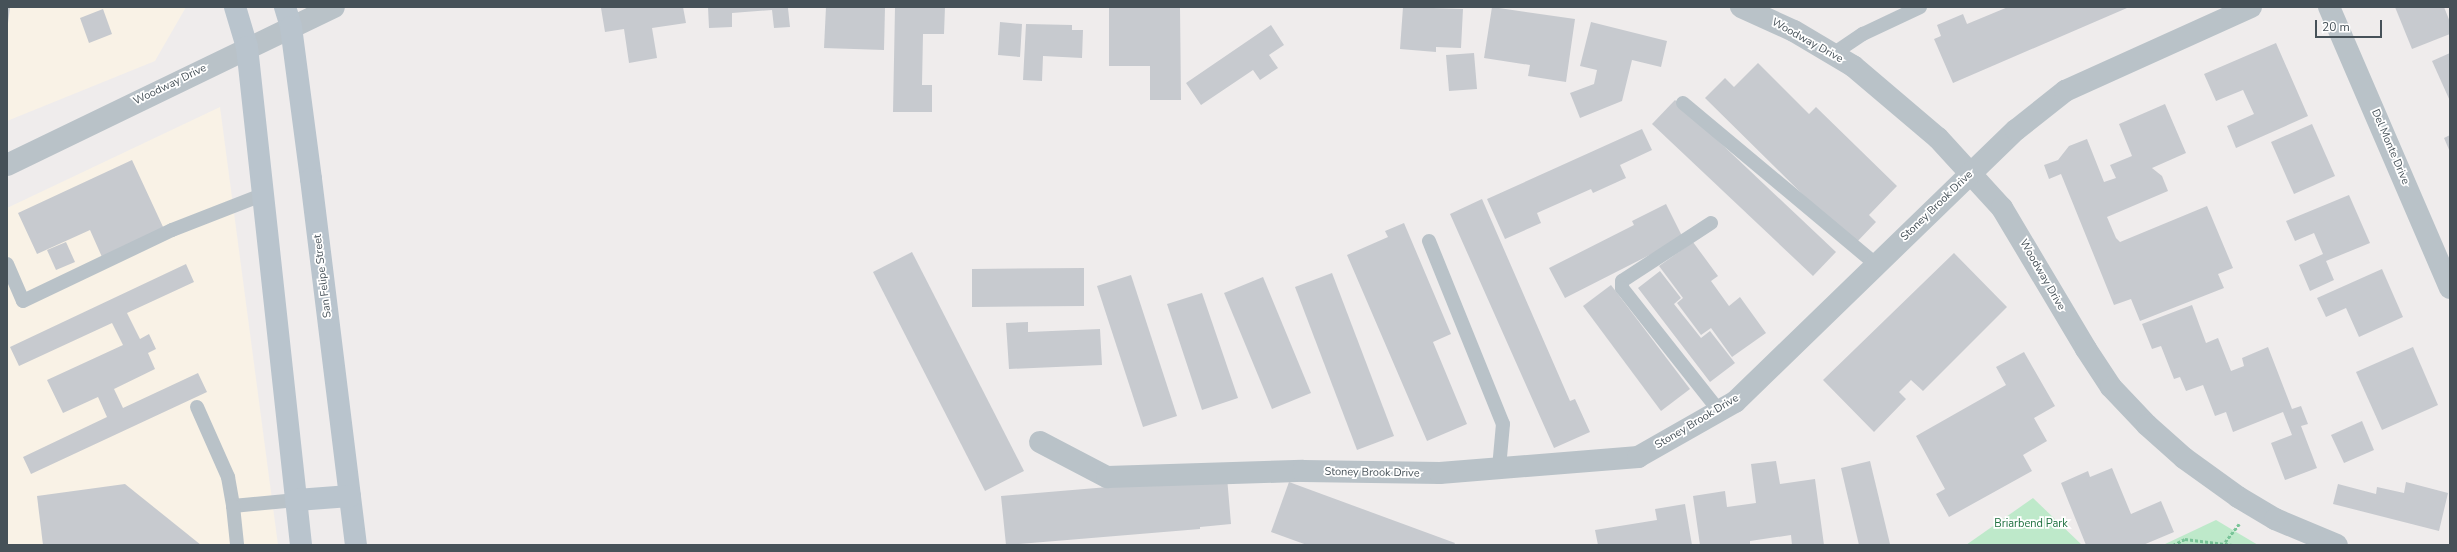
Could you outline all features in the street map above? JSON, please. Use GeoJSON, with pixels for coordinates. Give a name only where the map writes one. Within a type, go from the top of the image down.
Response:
{"type":"FeatureCollection","features":[{"type":"Feature","properties":{"kind":"main road"},"geometry":{"type":"LineString","coordinates":[[235,7],[247,47],[301,545]]}},
{"type":"Feature","properties":{"kind":"main road","name":"San Felipe Street"},"geometry":{"type":"LineString","coordinates":[[288,17],[356,545]]}},
{"type":"Feature","properties":{"kind":"main road"},"geometry":{"type":"LineString","coordinates":[[297,500],[350,496]]}},
{"type":"Feature","properties":{"kind":"street","name":"Woodway Drive"},"geometry":{"type":"LineString","coordinates":[[7,165],[247,47],[288,17],[334,7]]}},
{"type":"Feature","properties":{"kind":"street","name":"Woodway Drive"},"geometry":{"type":"LineString","coordinates":[[1741,7],[1794,31],[1853,66],[1938,138],[1971,172],[2002,208],[2060,307],[2111,387],[2147,426],[2184,458],[2238,497],[2275,520],[2337,545]]}},
{"type":"Feature","properties":{"kind":"street","name":"Stoney Brook Drive"},"geometry":{"type":"LineString","coordinates":[[1040,442],[1107,477],[1303,471],[1440,473],[1638,457],[1735,402],[1971,172],[2016,130],[2065,91],[2251,7]]}},
{"type":"Feature","properties":{"kind":"street","name":"Del Monte Drive"},"geometry":{"type":"LineString","coordinates":[[2329,7],[2450,288]]}},
{"type":"Feature","properties":{"kind":"lane"},"geometry":{"type":"LineString","coordinates":[[1833,54],[1863,34],[1920,7]]}},
{"type":"Feature","properties":{"kind":"lane"},"geometry":{"type":"LineString","coordinates":[[1683,103],[1877,265]]}},
{"type":"Feature","properties":{"kind":"lane"},"geometry":{"type":"LineString","coordinates":[[7,264],[23,301],[172,230],[262,195]]}},
{"type":"Feature","properties":{"kind":"lane"},"geometry":{"type":"LineString","coordinates":[[1711,223],[1622,281],[1622,288],[1719,411]]}},
{"type":"Feature","properties":{"kind":"lane"},"geometry":{"type":"LineString","coordinates":[[1428,241],[1504,424],[1500,468]]}},
{"type":"Feature","properties":{"kind":"lane"},"geometry":{"type":"LineString","coordinates":[[197,407],[228,477],[237,545]]}},
{"type":"Feature","properties":{"kind":"lane"},"geometry":{"type":"LineString","coordinates":[[233,506],[297,500]]}},
{"type":"Feature","properties":{"kind":"path"},"geometry":{"type":"LineString","coordinates":[[2173,545],[2185,539],[2233,545]]}},
{"type":"Feature","properties":{"kind":"shaded area"},"geometry":{"type":"Polygon","coordinates":[[[7,7],[186,7],[155,61],[7,121],[7,7]]]}},
{"type":"Feature","properties":{"kind":"shaded area"},"geometry":{"type":"Polygon","coordinates":[[[220,107],[278,545],[7,545],[7,208],[220,107]]]}},
{"type":"Feature","properties":{"kind":"green space","name":"Briarbend Park"},"geometry":{"type":"Polygon","coordinates":[[[2033,498],[2082,545],[1966,545],[2033,498]]]}},
{"type":"Feature","properties":{"kind":"green space"},"geometry":{"type":"Polygon","coordinates":[[[2216,520],[2258,545],[2163,545],[2216,520]]]}},
{"type":"Feature","properties":{"kind":"building"},"geometry":{"type":"Polygon","coordinates":[[[7,7],[10,7],[8,23],[7,23],[7,7]]]}},
{"type":"Feature","properties":{"kind":"building"},"geometry":{"type":"Polygon","coordinates":[[[683,7],[686,23],[652,28],[657,58],[629,63],[624,29],[605,32],[601,8],[683,7]]]}},
{"type":"Feature","properties":{"kind":"building"},"geometry":{"type":"Polygon","coordinates":[[[708,7],[788,8],[790,27],[774,28],[772,10],[732,13],[732,27],[709,28],[708,7]]]}},
{"type":"Feature","properties":{"kind":"building"},"geometry":{"type":"Polygon","coordinates":[[[826,7],[885,7],[884,50],[824,48],[826,7]]]}},
{"type":"Feature","properties":{"kind":"building"},"geometry":{"type":"Polygon","coordinates":[[[895,7],[945,7],[944,34],[923,34],[922,85],[932,85],[932,112],[893,112],[895,7]]]}},
{"type":"Feature","properties":{"kind":"building"},"geometry":{"type":"Polygon","coordinates":[[[1109,7],[1180,7],[1181,100],[1150,100],[1150,66],[1109,66],[1109,7]]]}},
{"type":"Feature","properties":{"kind":"building"},"geometry":{"type":"Polygon","coordinates":[[[1403,7],[1463,9],[1461,48],[1436,47],[1436,52],[1400,49],[1403,7]]]}},
{"type":"Feature","properties":{"kind":"building"},"geometry":{"type":"Polygon","coordinates":[[[1492,7],[1575,19],[1566,82],[1528,76],[1530,65],[1484,58],[1492,7]]]}},
{"type":"Feature","properties":{"kind":"building"},"geometry":{"type":"Polygon","coordinates":[[[2008,7],[2127,8],[1953,83],[1934,39],[1941,36],[1937,25],[1963,14],[1967,24],[2008,7]]]}},
{"type":"Feature","properties":{"kind":"building"},"geometry":{"type":"Polygon","coordinates":[[[2395,7],[2444,7],[2450,22],[2450,34],[2412,49],[2395,7]]]}},
{"type":"Feature","properties":{"kind":"building"},"geometry":{"type":"Polygon","coordinates":[[[103,9],[112,34],[89,43],[80,18],[103,9]]]}},
{"type":"Feature","properties":{"kind":"building"},"geometry":{"type":"Polygon","coordinates":[[[1000,22],[1022,24],[1020,57],[998,55],[1000,22]]]}},
{"type":"Feature","properties":{"kind":"building"},"geometry":{"type":"Polygon","coordinates":[[[1591,22],[1667,41],[1661,67],[1632,60],[1622,101],[1580,118],[1570,93],[1594,84],[1597,70],[1580,66],[1591,22]]]}},
{"type":"Feature","properties":{"kind":"building"},"geometry":{"type":"Polygon","coordinates":[[[1026,24],[1072,25],[1072,30],[1083,30],[1082,58],[1043,56],[1042,81],[1023,80],[1026,24]]]}},
{"type":"Feature","properties":{"kind":"building"},"geometry":{"type":"Polygon","coordinates":[[[1271,25],[1284,45],[1269,55],[1278,68],[1260,80],[1253,70],[1201,105],[1186,83],[1271,25]]]}},
{"type":"Feature","properties":{"kind":"building"},"geometry":{"type":"Polygon","coordinates":[[[2276,43],[2308,116],[2236,148],[2227,126],[2254,114],[2243,90],[2216,101],[2204,74],[2276,43]]]}},
{"type":"Feature","properties":{"kind":"building"},"geometry":{"type":"Polygon","coordinates":[[[1474,53],[1477,89],[1449,91],[1446,55],[1474,53]]]}},
{"type":"Feature","properties":{"kind":"building"},"geometry":{"type":"Polygon","coordinates":[[[2450,53],[2450,101],[2432,61],[2450,53]]]}},
{"type":"Feature","properties":{"kind":"building"},"geometry":{"type":"Polygon","coordinates":[[[1758,63],[1809,114],[1816,107],[1897,186],[1869,215],[1876,222],[1854,245],[1705,98],[1725,78],[1734,87],[1758,63]]]}},
{"type":"Feature","properties":{"kind":"building"},"geometry":{"type":"Polygon","coordinates":[[[1675,100],[1836,252],[1813,276],[1652,124],[1675,100]]]}},
{"type":"Feature","properties":{"kind":"building"},"geometry":{"type":"Polygon","coordinates":[[[2165,104],[2186,153],[2152,168],[2162,176],[2168,191],[2107,217],[2116,238],[2120,242],[2207,206],[2233,268],[2218,274],[2224,288],[2140,321],[2131,299],[2114,305],[2061,174],[2049,179],[2044,165],[2058,160],[2069,146],[2087,139],[2104,182],[2116,178],[2110,165],[2132,156],[2119,124],[2165,104]]]}},
{"type":"Feature","properties":{"kind":"building"},"geometry":{"type":"Polygon","coordinates":[[[2312,124],[2335,176],[2294,194],[2271,142],[2312,124]]]}},
{"type":"Feature","properties":{"kind":"building"},"geometry":{"type":"Polygon","coordinates":[[[1642,129],[1652,150],[1620,165],[1626,178],[1593,193],[1591,189],[1537,213],[1541,223],[1505,239],[1487,199],[1642,129]]]}},
{"type":"Feature","properties":{"kind":"building"},"geometry":{"type":"Polygon","coordinates":[[[2450,135],[2450,152],[2444,138],[2450,135]]]}},
{"type":"Feature","properties":{"kind":"building"},"geometry":{"type":"Polygon","coordinates":[[[132,160],[164,229],[102,257],[90,230],[37,254],[18,213],[132,160]]]}},
{"type":"Feature","properties":{"kind":"building"},"geometry":{"type":"Polygon","coordinates":[[[2349,195],[2370,243],[2326,261],[2334,280],[2310,291],[2299,265],[2323,254],[2314,233],[2295,241],[2286,221],[2349,195]]]}},
{"type":"Feature","properties":{"kind":"building"},"geometry":{"type":"Polygon","coordinates":[[[1482,199],[1570,401],[1575,399],[1590,432],[1554,448],[1450,214],[1482,199]]]}},
{"type":"Feature","properties":{"kind":"building"},"geometry":{"type":"Polygon","coordinates":[[[1666,204],[1683,238],[1565,298],[1549,268],[1634,225],[1632,221],[1666,204]]]}},
{"type":"Feature","properties":{"kind":"building"},"geometry":{"type":"Polygon","coordinates":[[[1404,223],[1451,334],[1433,342],[1467,424],[1427,441],[1347,255],[1388,237],[1385,231],[1404,223]]]}},
{"type":"Feature","properties":{"kind":"building"},"geometry":{"type":"Polygon","coordinates":[[[66,242],[75,262],[56,270],[47,250],[66,242]]]}},
{"type":"Feature","properties":{"kind":"building"},"geometry":{"type":"Polygon","coordinates":[[[1693,242],[1718,276],[1711,281],[1729,306],[1740,297],[1766,333],[1732,357],[1711,328],[1701,335],[1677,303],[1683,298],[1659,266],[1693,242]]]}},
{"type":"Feature","properties":{"kind":"building"},"geometry":{"type":"Polygon","coordinates":[[[912,252],[1024,471],[985,491],[873,272],[912,252]]]}},
{"type":"Feature","properties":{"kind":"building"},"geometry":{"type":"Polygon","coordinates":[[[1954,253],[2007,307],[1923,391],[1911,380],[1899,392],[1906,399],[1874,432],[1823,380],[1954,253]]]}},
{"type":"Feature","properties":{"kind":"building"},"geometry":{"type":"Polygon","coordinates":[[[186,264],[194,282],[127,313],[140,339],[149,334],[156,349],[148,353],[155,369],[114,389],[123,408],[198,373],[207,392],[31,474],[23,457],[107,417],[98,397],[63,413],[47,380],[123,345],[112,323],[19,366],[10,347],[186,264]]]}},
{"type":"Feature","properties":{"kind":"building"},"geometry":{"type":"Polygon","coordinates":[[[1084,268],[1084,306],[972,307],[972,269],[1084,268]]]}},
{"type":"Feature","properties":{"kind":"building"},"geometry":{"type":"Polygon","coordinates":[[[2382,269],[2403,317],[2359,337],[2346,308],[2326,317],[2317,298],[2382,269]]]}},
{"type":"Feature","properties":{"kind":"building"},"geometry":{"type":"Polygon","coordinates":[[[1660,271],[1681,298],[1674,304],[1701,338],[1710,331],[1735,363],[1710,382],[1638,288],[1660,271]]]}},
{"type":"Feature","properties":{"kind":"building"},"geometry":{"type":"Polygon","coordinates":[[[1332,273],[1394,436],[1357,450],[1295,287],[1332,273]]]}},
{"type":"Feature","properties":{"kind":"building"},"geometry":{"type":"Polygon","coordinates":[[[1131,275],[1177,416],[1143,427],[1097,286],[1131,275]]]}},
{"type":"Feature","properties":{"kind":"building"},"geometry":{"type":"Polygon","coordinates":[[[1263,277],[1311,393],[1272,409],[1224,293],[1263,277]]]}},
{"type":"Feature","properties":{"kind":"building"},"geometry":{"type":"Polygon","coordinates":[[[1611,285],[1690,389],[1661,411],[1583,306],[1611,285]]]}},
{"type":"Feature","properties":{"kind":"building"},"geometry":{"type":"Polygon","coordinates":[[[1202,293],[1238,398],[1202,410],[1167,304],[1202,293]]]}},
{"type":"Feature","properties":{"kind":"building"},"geometry":{"type":"Polygon","coordinates":[[[2192,305],[2206,343],[2218,338],[2231,371],[2244,366],[2242,358],[2268,347],[2292,409],[2301,406],[2308,424],[2301,426],[2317,468],[2285,480],[2271,443],[2292,435],[2283,412],[2233,432],[2226,412],[2215,416],[2203,385],[2186,391],[2180,377],[2174,379],[2161,346],[2152,349],[2142,324],[2192,305]]]}},
{"type":"Feature","properties":{"kind":"building"},"geometry":{"type":"Polygon","coordinates":[[[1028,322],[1028,332],[1100,329],[1102,365],[1009,369],[1006,323],[1028,322]]]}},
{"type":"Feature","properties":{"kind":"building"},"geometry":{"type":"Polygon","coordinates":[[[2413,347],[2438,405],[2382,430],[2356,372],[2413,347]]]}},
{"type":"Feature","properties":{"kind":"building"},"geometry":{"type":"Polygon","coordinates":[[[2024,352],[2055,406],[2034,418],[2047,441],[2023,455],[2032,471],[1949,517],[1936,494],[1945,489],[1916,436],[2006,385],[1996,367],[2024,352]]]}},
{"type":"Feature","properties":{"kind":"building"},"geometry":{"type":"Polygon","coordinates":[[[2362,421],[2374,450],[2344,463],[2331,435],[2362,421]]]}},
{"type":"Feature","properties":{"kind":"building"},"geometry":{"type":"Polygon","coordinates":[[[1776,461],[1780,484],[1815,479],[1824,545],[1792,545],[1791,535],[1750,541],[1750,545],[1700,545],[1693,496],[1725,491],[1727,507],[1756,503],[1751,464],[1776,461]]]}},
{"type":"Feature","properties":{"kind":"building"},"geometry":{"type":"Polygon","coordinates":[[[1870,461],[1890,544],[1859,545],[1841,468],[1870,461]]]}},
{"type":"Feature","properties":{"kind":"building"},"geometry":{"type":"Polygon","coordinates":[[[2112,468],[2131,514],[2161,501],[2174,532],[2143,545],[2086,545],[2061,483],[2088,471],[2090,477],[2112,468]]]}},
{"type":"Feature","properties":{"kind":"building"},"geometry":{"type":"Polygon","coordinates":[[[1227,477],[1231,524],[1200,527],[1200,529],[1006,545],[1001,496],[1227,477]]]}},
{"type":"Feature","properties":{"kind":"building"},"geometry":{"type":"Polygon","coordinates":[[[1289,482],[1455,543],[1454,545],[1307,545],[1271,532],[1289,482]]]}},
{"type":"Feature","properties":{"kind":"building"},"geometry":{"type":"Polygon","coordinates":[[[2406,482],[2448,493],[2439,531],[2333,504],[2338,484],[2376,494],[2377,487],[2404,493],[2406,482]]]}},
{"type":"Feature","properties":{"kind":"building"},"geometry":{"type":"Polygon","coordinates":[[[125,484],[201,545],[43,545],[37,496],[125,484]]]}},
{"type":"Feature","properties":{"kind":"building"},"geometry":{"type":"Polygon","coordinates":[[[1685,504],[1692,545],[1598,545],[1595,530],[1657,520],[1655,509],[1685,504]]]}}]}
